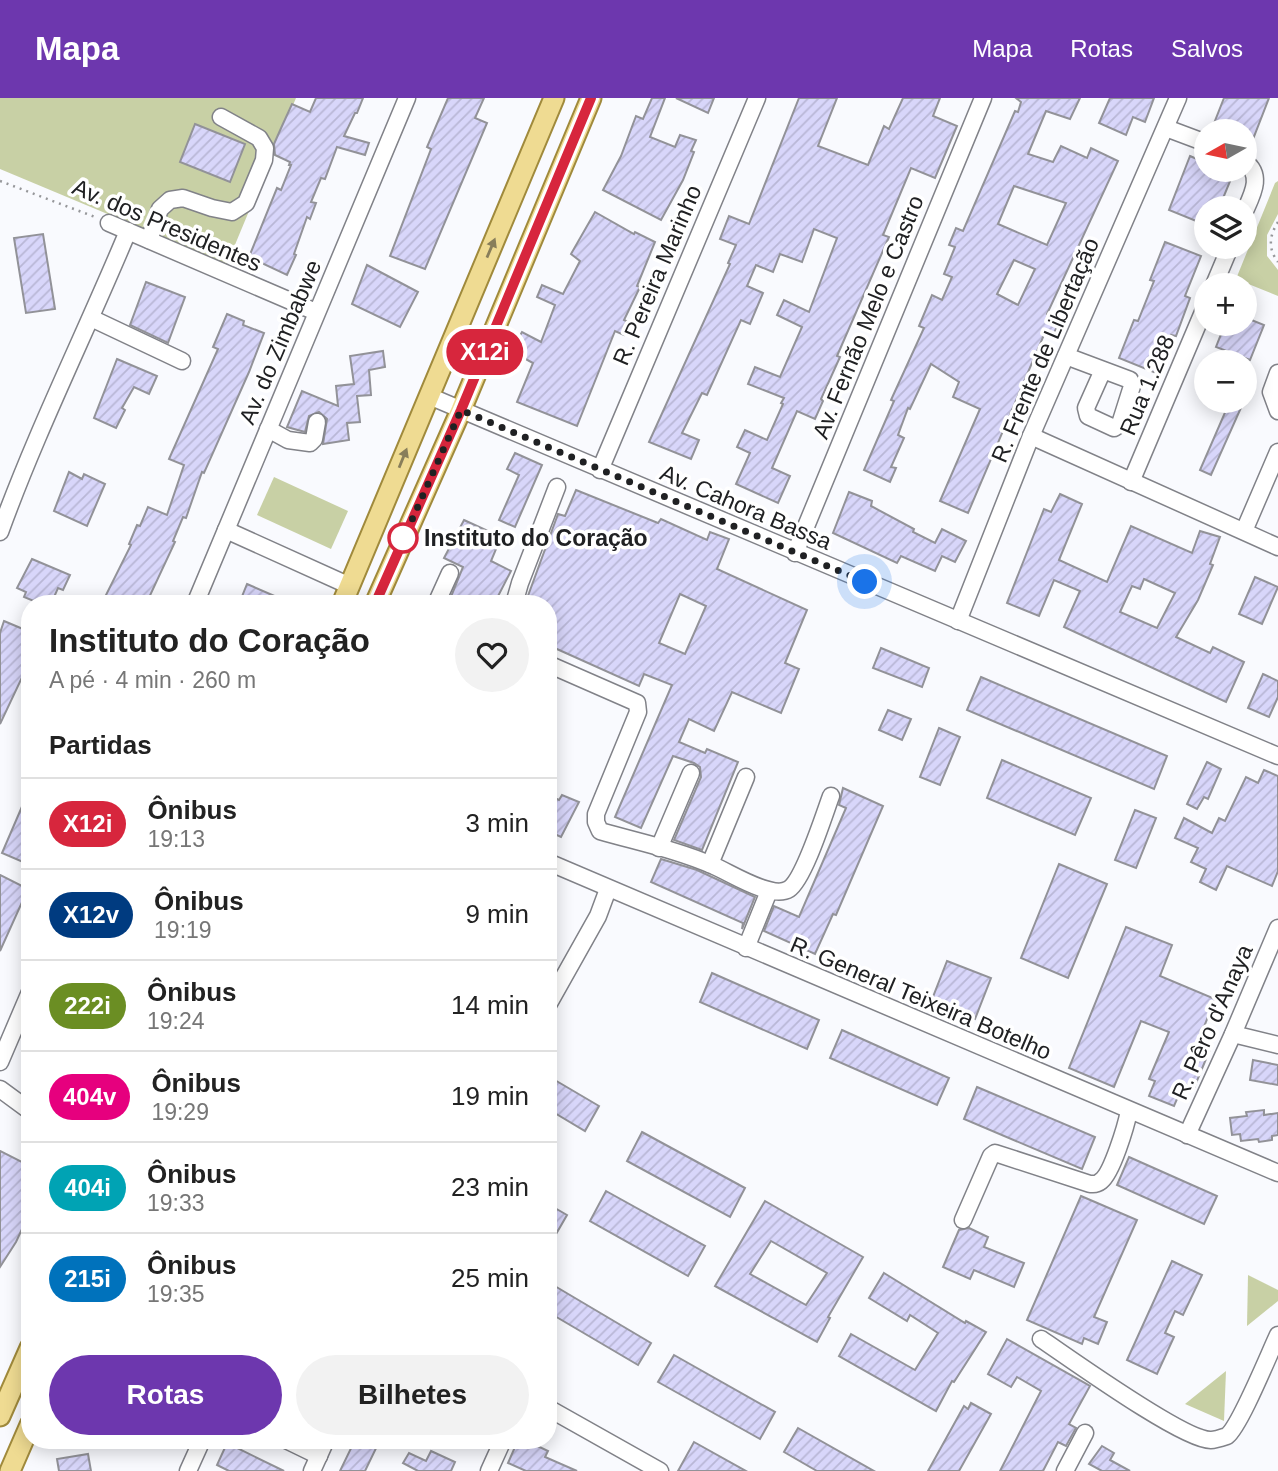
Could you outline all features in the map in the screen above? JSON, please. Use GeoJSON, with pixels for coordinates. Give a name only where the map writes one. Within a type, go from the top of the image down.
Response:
{"type":"FeatureCollection","features":[{"type":"Feature","properties":{"kind":"main road"},"geometry":{"type":"LineString","coordinates":[[346,595],[554,98]]}},
{"type":"Feature","properties":{"kind":"main road"},"geometry":{"type":"LineString","coordinates":[[379,595],[461,410],[591,98]]}},
{"type":"Feature","properties":{"kind":"main road"},"geometry":{"type":"LineString","coordinates":[[0,1416],[21,1368]]}},
{"type":"Feature","properties":{"kind":"main road"},"geometry":{"type":"LineString","coordinates":[[10,1471],[21,1446]]}},
{"type":"Feature","properties":{"kind":"street","name":"Av. do Zimbabwe"},"geometry":{"type":"LineString","coordinates":[[199,595],[407,98]]}},
{"type":"Feature","properties":{"kind":"street","name":"R. Pereira Marinho"},"geometry":{"type":"LineString","coordinates":[[600,470],[757,98]]}},
{"type":"Feature","properties":{"kind":"street","name":"Av. Fernão Melo e Castro"},"geometry":{"type":"LineString","coordinates":[[795,553],[983,98]]}},
{"type":"Feature","properties":{"kind":"street","name":"R. Frente de Libertação"},"geometry":{"type":"LineString","coordinates":[[958,621],[1031,436],[1178,98]]}},
{"type":"Feature","properties":{"kind":"street"},"geometry":{"type":"LineString","coordinates":[[149,240],[160,209],[170,200],[183,198],[232,212],[246,203],[264,160],[265,148],[259,138],[221,117]]}},
{"type":"Feature","properties":{"kind":"street"},"geometry":{"type":"LineString","coordinates":[[1166,128],[1194,138]]}},
{"type":"Feature","properties":{"kind":"street","name":"Av. dos Presidentes"},"geometry":{"type":"LineString","coordinates":[[109,223],[316,313]]}},
{"type":"Feature","properties":{"kind":"street"},"geometry":{"type":"LineString","coordinates":[[0,533],[61,381],[92,318],[128,231]]}},
{"type":"Feature","properties":{"kind":"street"},"geometry":{"type":"LineString","coordinates":[[92,318],[183,361]]}},
{"type":"Feature","properties":{"kind":"street","name":"Rua 1.288"},"geometry":{"type":"LineString","coordinates":[[1131,482],[1194,333]]}},
{"type":"Feature","properties":{"kind":"street"},"geometry":{"type":"LineString","coordinates":[[1066,356],[1103,370]]}},
{"type":"Feature","properties":{"kind":"street"},"geometry":{"type":"LineString","coordinates":[[1278,373],[1271,392],[1278,411]]}},
{"type":"Feature","properties":{"kind":"street","name":"Av. Cahora Bassa"},"geometry":{"type":"LineString","coordinates":[[429,396],[1278,756]]}},
{"type":"Feature","properties":{"kind":"street"},"geometry":{"type":"LineString","coordinates":[[268,429],[288,440],[310,443],[314,439],[317,422]]}},
{"type":"Feature","properties":{"kind":"street"},"geometry":{"type":"LineString","coordinates":[[1031,436],[1278,547]]}},
{"type":"Feature","properties":{"kind":"street"},"geometry":{"type":"LineString","coordinates":[[1244,531],[1278,452]]}},
{"type":"Feature","properties":{"kind":"street"},"geometry":{"type":"LineString","coordinates":[[517,595],[557,488]]}},
{"type":"Feature","properties":{"kind":"street"},"geometry":{"type":"LineString","coordinates":[[226,530],[346,595]]}},
{"type":"Feature","properties":{"kind":"street"},"geometry":{"type":"LineString","coordinates":[[440,595],[450,573]]}},
{"type":"Feature","properties":{"kind":"street"},"geometry":{"type":"LineString","coordinates":[[557,668],[637,704],[638,712],[596,814],[600,831],[710,864],[769,891],[783,891],[792,887],[800,876],[831,796]]}},
{"type":"Feature","properties":{"kind":"street"},"geometry":{"type":"LineString","coordinates":[[659,848],[691,773]]}},
{"type":"Feature","properties":{"kind":"street"},"geometry":{"type":"LineString","coordinates":[[710,864],[746,776]]}},
{"type":"Feature","properties":{"kind":"street","name":"R. General Teixeira Botelho"},"geometry":{"type":"LineString","coordinates":[[557,866],[1278,1173]]}},
{"type":"Feature","properties":{"kind":"street"},"geometry":{"type":"LineString","coordinates":[[557,988],[598,916],[608,889]]}},
{"type":"Feature","properties":{"kind":"street"},"geometry":{"type":"LineString","coordinates":[[746,948],[769,891]]}},
{"type":"Feature","properties":{"kind":"street","name":"R. Pêro d'Anaya"},"geometry":{"type":"LineString","coordinates":[[1186,1135],[1278,928]]}},
{"type":"Feature","properties":{"kind":"street"},"geometry":{"type":"LineString","coordinates":[[0,1062],[21,1013]]}},
{"type":"Feature","properties":{"kind":"street"},"geometry":{"type":"LineString","coordinates":[[1233,1034],[1278,1045]]}},
{"type":"Feature","properties":{"kind":"street"},"geometry":{"type":"LineString","coordinates":[[0,1088],[21,1104]]}},
{"type":"Feature","properties":{"kind":"street"},"geometry":{"type":"LineString","coordinates":[[963,1220],[990,1156],[995,1153],[1090,1184],[1104,1180],[1123,1137],[1129,1111]]}},
{"type":"Feature","properties":{"kind":"street"},"geometry":{"type":"LineString","coordinates":[[1041,1339],[1109,1386],[1184,1430],[1210,1440],[1227,1436],[1241,1416],[1278,1335]]}},
{"type":"Feature","properties":{"kind":"street"},"geometry":{"type":"LineString","coordinates":[[557,1413],[660,1471]]}},
{"type":"Feature","properties":{"kind":"street"},"geometry":{"type":"LineString","coordinates":[[1070,1470],[1085,1433]]}},
{"type":"Feature","properties":{"kind":"street"},"geometry":{"type":"LineString","coordinates":[[188,1471],[198,1449]]}},
{"type":"Feature","properties":{"kind":"street"},"geometry":{"type":"LineString","coordinates":[[305,1449],[319,1456]]}},
{"type":"Feature","properties":{"kind":"street"},"geometry":{"type":"LineString","coordinates":[[312,1471],[322,1449]]}},
{"type":"Feature","properties":{"kind":"street"},"geometry":{"type":"LineString","coordinates":[[489,1471],[499,1449]]}},
{"type":"Feature","properties":{"kind":"path","name":"Av. dos Presidentes"},"geometry":{"type":"LineString","coordinates":[[0,181],[109,223]]}},
{"type":"Feature","properties":{"kind":"path"},"geometry":{"type":"LineString","coordinates":[[1278,222],[1270,237],[1271,253],[1278,262]]}},
{"type":"Feature","properties":{"kind":"green space"},"geometry":{"type":"Polygon","coordinates":[[[0,98],[296,98],[227,264],[0,169],[0,98]]]}},
{"type":"Feature","properties":{"kind":"green space"},"geometry":{"type":"Polygon","coordinates":[[[1278,181],[1278,214],[1267,235],[1267,256],[1278,270],[1278,296],[1257,288],[1257,273],[1238,273],[1244,259],[1257,259],[1257,227],[1278,181]]]}},
{"type":"Feature","properties":{"kind":"green space"},"geometry":{"type":"Polygon","coordinates":[[[274,477],[348,511],[331,549],[257,515],[274,477]]]}},
{"type":"Feature","properties":{"kind":"green space"},"geometry":{"type":"Polygon","coordinates":[[[1248,1275],[1278,1290],[1278,1301],[1247,1326],[1248,1275]]]}},
{"type":"Feature","properties":{"kind":"green space"},"geometry":{"type":"Polygon","coordinates":[[[1226,1371],[1224,1421],[1185,1404],[1226,1371]]]}},
{"type":"Feature","properties":{"kind":"building"},"geometry":{"type":"Polygon","coordinates":[[[316,98],[363,98],[344,136],[369,143],[365,155],[337,147],[325,179],[321,178],[311,202],[316,203],[310,219],[307,217],[287,275],[249,257],[277,188],[281,190],[291,165],[275,155],[274,144],[292,104],[310,112],[316,98]]]}},
{"type":"Feature","properties":{"kind":"building"},"geometry":{"type":"Polygon","coordinates":[[[448,98],[484,98],[475,118],[487,123],[425,269],[390,256],[431,149],[427,147],[448,98]]]}},
{"type":"Feature","properties":{"kind":"building"},"geometry":{"type":"Polygon","coordinates":[[[652,98],[665,98],[650,137],[675,147],[680,135],[696,140],[683,180],[661,220],[603,190],[621,156],[636,116],[643,119],[652,98]]]}},
{"type":"Feature","properties":{"kind":"building"},"geometry":{"type":"Polygon","coordinates":[[[676,98],[714,98],[708,113],[676,98]]]}},
{"type":"Feature","properties":{"kind":"building"},"geometry":{"type":"Polygon","coordinates":[[[799,98],[837,98],[818,146],[868,165],[884,126],[889,129],[903,98],[940,98],[933,116],[957,126],[935,178],[911,168],[883,235],[889,237],[837,356],[840,357],[815,419],[797,411],[772,468],[790,476],[778,503],[736,484],[750,453],[737,447],[745,430],[767,440],[784,398],[748,384],[755,367],[780,377],[802,327],[777,315],[784,300],[809,312],[837,238],[814,229],[802,262],[780,254],[773,272],[756,265],[747,286],[763,293],[750,324],[741,320],[707,395],[702,393],[682,433],[699,440],[691,459],[649,442],[730,264],[728,263],[736,245],[720,239],[729,216],[749,224],[799,98]]]}},
{"type":"Feature","properties":{"kind":"building"},"geometry":{"type":"Polygon","coordinates":[[[1016,98],[1080,98],[1070,119],[1046,111],[1028,154],[1053,162],[1061,146],[1087,158],[1091,148],[1118,161],[1047,314],[1060,320],[1054,333],[1046,330],[968,513],[940,501],[980,409],[953,397],[959,382],[931,364],[910,409],[908,408],[898,435],[904,438],[891,467],[896,468],[890,482],[864,470],[894,401],[891,400],[924,328],[919,326],[932,295],[942,300],[952,277],[944,274],[955,247],[949,245],[956,228],[963,231],[1021,102],[1016,98]],[[1014,186],[998,224],[1047,245],[1066,203],[1014,186]],[[1014,260],[997,294],[1018,305],[1035,269],[1014,260]]]}},
{"type":"Feature","properties":{"kind":"building"},"geometry":{"type":"Polygon","coordinates":[[[1110,98],[1154,98],[1145,122],[1133,117],[1126,135],[1099,123],[1110,98]]]}},
{"type":"Feature","properties":{"kind":"building"},"geometry":{"type":"Polygon","coordinates":[[[1224,98],[1269,98],[1257,129],[1257,119],[1216,119],[1224,98]]]}},
{"type":"Feature","properties":{"kind":"building"},"geometry":{"type":"Polygon","coordinates":[[[195,124],[245,144],[230,182],[180,162],[195,124]]]}},
{"type":"Feature","properties":{"kind":"building"},"geometry":{"type":"Polygon","coordinates":[[[1190,156],[1194,158],[1194,182],[1230,182],[1224,196],[1194,196],[1194,220],[1169,210],[1190,156]]]}},
{"type":"Feature","properties":{"kind":"building"},"geometry":{"type":"Polygon","coordinates":[[[595,212],[634,234],[635,232],[655,242],[637,286],[640,287],[624,320],[630,323],[624,335],[615,331],[577,426],[517,402],[533,363],[511,351],[522,332],[541,342],[555,305],[537,297],[542,285],[563,294],[580,261],[571,254],[595,212]]]}},
{"type":"Feature","properties":{"kind":"building"},"geometry":{"type":"Polygon","coordinates":[[[43,234],[55,309],[26,313],[14,238],[43,234]]]}},
{"type":"Feature","properties":{"kind":"building"},"geometry":{"type":"Polygon","coordinates":[[[1165,242],[1194,253],[1194,259],[1200,259],[1185,296],[1190,298],[1176,336],[1171,335],[1156,373],[1119,358],[1154,281],[1150,280],[1165,242]]]}},
{"type":"Feature","properties":{"kind":"building"},"geometry":{"type":"Polygon","coordinates":[[[367,265],[418,292],[400,327],[352,304],[367,265]]]}},
{"type":"Feature","properties":{"kind":"building"},"geometry":{"type":"Polygon","coordinates":[[[146,282],[185,297],[168,343],[130,325],[146,282]]]}},
{"type":"Feature","properties":{"kind":"building"},"geometry":{"type":"Polygon","coordinates":[[[227,314],[244,321],[243,325],[264,333],[204,473],[202,472],[186,518],[183,517],[173,541],[175,542],[150,595],[106,595],[131,545],[129,544],[137,525],[140,526],[148,507],[167,515],[184,465],[169,459],[218,349],[213,347],[227,314]]]}},
{"type":"Feature","properties":{"kind":"building"},"geometry":{"type":"Polygon","coordinates":[[[1257,322],[1264,325],[1254,350],[1224,350],[1216,347],[1220,336],[1257,336],[1257,322]]]}},
{"type":"Feature","properties":{"kind":"building"},"geometry":{"type":"Polygon","coordinates":[[[383,351],[385,367],[369,370],[371,395],[357,396],[360,422],[347,423],[349,440],[323,444],[327,419],[319,412],[309,416],[305,432],[287,427],[302,391],[338,406],[336,386],[354,384],[350,356],[383,351]]]}},
{"type":"Feature","properties":{"kind":"building"},"geometry":{"type":"Polygon","coordinates":[[[117,359],[157,376],[149,394],[134,387],[122,408],[125,410],[116,428],[94,418],[117,359]]]}},
{"type":"Feature","properties":{"kind":"building"},"geometry":{"type":"Polygon","coordinates":[[[1225,413],[1239,413],[1211,475],[1200,470],[1225,413]]]}},
{"type":"Feature","properties":{"kind":"building"},"geometry":{"type":"Polygon","coordinates":[[[515,453],[542,465],[515,527],[499,520],[519,475],[507,469],[515,453]]]}},
{"type":"Feature","properties":{"kind":"building"},"geometry":{"type":"Polygon","coordinates":[[[69,472],[82,479],[84,474],[105,484],[87,526],[54,511],[69,472]]]}},
{"type":"Feature","properties":{"kind":"building"},"geometry":{"type":"Polygon","coordinates":[[[576,490],[658,523],[661,519],[707,540],[710,532],[729,539],[717,569],[807,610],[785,663],[799,669],[781,713],[732,692],[714,731],[689,719],[679,742],[705,753],[707,749],[738,762],[702,850],[674,840],[701,777],[700,767],[694,763],[673,756],[641,828],[615,817],[672,685],[644,674],[639,686],[557,649],[557,595],[528,595],[558,514],[565,516],[576,490]],[[680,594],[659,643],[685,654],[706,606],[680,594]]]}},
{"type":"Feature","properties":{"kind":"building"},"geometry":{"type":"Polygon","coordinates":[[[849,492],[872,501],[871,506],[935,543],[942,529],[966,541],[955,562],[942,556],[935,571],[901,556],[897,563],[833,533],[849,492]]]}},
{"type":"Feature","properties":{"kind":"building"},"geometry":{"type":"Polygon","coordinates":[[[1060,494],[1082,504],[1059,560],[1107,582],[1131,526],[1192,553],[1200,531],[1220,537],[1210,564],[1213,565],[1198,600],[1176,637],[1210,653],[1213,647],[1244,662],[1226,702],[1064,627],[1080,591],[1054,580],[1039,616],[1007,603],[1044,509],[1051,512],[1060,494]],[[1144,579],[1140,589],[1132,586],[1120,612],[1157,628],[1175,593],[1144,579]]]}},
{"type":"Feature","properties":{"kind":"building"},"geometry":{"type":"Polygon","coordinates":[[[464,520],[501,537],[491,561],[511,571],[499,595],[452,595],[463,567],[444,558],[464,520]]]}},
{"type":"Feature","properties":{"kind":"building"},"geometry":{"type":"Polygon","coordinates":[[[32,559],[70,575],[63,590],[58,588],[55,595],[25,595],[26,592],[17,588],[32,559]]]}},
{"type":"Feature","properties":{"kind":"building"},"geometry":{"type":"Polygon","coordinates":[[[1255,577],[1278,587],[1262,624],[1239,614],[1255,577]]]}},
{"type":"Feature","properties":{"kind":"building"},"geometry":{"type":"Polygon","coordinates":[[[247,584],[272,595],[243,595],[247,584]]]}},
{"type":"Feature","properties":{"kind":"building"},"geometry":{"type":"Polygon","coordinates":[[[4,621],[21,628],[21,679],[0,724],[0,633],[4,621]]]}},
{"type":"Feature","properties":{"kind":"building"},"geometry":{"type":"Polygon","coordinates":[[[881,648],[929,668],[922,687],[873,668],[881,648]]]}},
{"type":"Feature","properties":{"kind":"building"},"geometry":{"type":"Polygon","coordinates":[[[1263,674],[1278,681],[1278,697],[1269,717],[1248,708],[1263,674]]]}},
{"type":"Feature","properties":{"kind":"building"},"geometry":{"type":"Polygon","coordinates":[[[981,677],[1167,756],[1154,789],[967,710],[981,677]]]}},
{"type":"Feature","properties":{"kind":"building"},"geometry":{"type":"Polygon","coordinates":[[[888,710],[911,719],[902,740],[879,730],[888,710]]]}},
{"type":"Feature","properties":{"kind":"building"},"geometry":{"type":"Polygon","coordinates":[[[939,728],[960,737],[940,785],[920,777],[939,728]]]}},
{"type":"Feature","properties":{"kind":"building"},"geometry":{"type":"Polygon","coordinates":[[[1002,760],[1091,798],[1075,835],[987,798],[1002,760]]]}},
{"type":"Feature","properties":{"kind":"building"},"geometry":{"type":"Polygon","coordinates":[[[1207,762],[1221,769],[1208,799],[1204,797],[1197,809],[1187,804],[1207,762]]]}},
{"type":"Feature","properties":{"kind":"building"},"geometry":{"type":"Polygon","coordinates":[[[1264,770],[1278,776],[1278,871],[1272,886],[1227,866],[1216,890],[1200,882],[1206,869],[1191,862],[1198,848],[1175,838],[1184,818],[1212,833],[1219,818],[1225,821],[1246,777],[1258,783],[1264,770]]]}},
{"type":"Feature","properties":{"kind":"building"},"geometry":{"type":"Polygon","coordinates":[[[843,788],[883,806],[836,915],[833,914],[815,954],[764,931],[774,906],[799,917],[846,808],[839,805],[843,788]]]}},
{"type":"Feature","properties":{"kind":"building"},"geometry":{"type":"Polygon","coordinates":[[[562,795],[579,802],[561,837],[557,835],[557,799],[562,795]]]}},
{"type":"Feature","properties":{"kind":"building"},"geometry":{"type":"Polygon","coordinates":[[[21,809],[21,861],[2,853],[21,809]]]}},
{"type":"Feature","properties":{"kind":"building"},"geometry":{"type":"Polygon","coordinates":[[[1135,810],[1156,818],[1136,868],[1115,860],[1135,810]]]}},
{"type":"Feature","properties":{"kind":"building"},"geometry":{"type":"Polygon","coordinates":[[[661,859],[697,870],[755,897],[742,929],[743,923],[651,882],[661,859]]]}},
{"type":"Feature","properties":{"kind":"building"},"geometry":{"type":"Polygon","coordinates":[[[1059,864],[1107,884],[1068,978],[1021,958],[1059,864]]]}},
{"type":"Feature","properties":{"kind":"building"},"geometry":{"type":"Polygon","coordinates":[[[0,875],[21,886],[21,904],[0,951],[0,875]]]}},
{"type":"Feature","properties":{"kind":"building"},"geometry":{"type":"Polygon","coordinates":[[[1126,927],[1172,945],[1160,976],[1215,999],[1198,1042],[1211,1047],[1194,1088],[1186,1085],[1174,1106],[1149,1096],[1155,1081],[1149,1079],[1169,1032],[1141,1021],[1114,1087],[1069,1068],[1126,927]]]}},
{"type":"Feature","properties":{"kind":"building"},"geometry":{"type":"Polygon","coordinates":[[[947,961],[991,978],[975,1019],[931,1002],[947,961]]]}},
{"type":"Feature","properties":{"kind":"building"},"geometry":{"type":"Polygon","coordinates":[[[712,973],[819,1020],[807,1049],[700,1002],[712,973]]]}},
{"type":"Feature","properties":{"kind":"building"},"geometry":{"type":"Polygon","coordinates":[[[842,1030],[949,1078],[937,1105],[830,1058],[842,1030]]]}},
{"type":"Feature","properties":{"kind":"building"},"geometry":{"type":"Polygon","coordinates":[[[1253,1060],[1278,1065],[1278,1085],[1250,1080],[1253,1060]]]}},
{"type":"Feature","properties":{"kind":"building"},"geometry":{"type":"Polygon","coordinates":[[[557,1081],[599,1106],[585,1131],[557,1114],[557,1081]]]}},
{"type":"Feature","properties":{"kind":"building"},"geometry":{"type":"Polygon","coordinates":[[[977,1087],[1095,1137],[1082,1169],[964,1119],[977,1087]]]}},
{"type":"Feature","properties":{"kind":"building"},"geometry":{"type":"Polygon","coordinates":[[[1264,1110],[1264,1115],[1278,1113],[1278,1135],[1272,1136],[1272,1140],[1241,1141],[1240,1134],[1232,1135],[1230,1118],[1247,1116],[1246,1112],[1264,1110]]]}},
{"type":"Feature","properties":{"kind":"building"},"geometry":{"type":"Polygon","coordinates":[[[642,1132],[745,1188],[730,1217],[627,1161],[642,1132]]]}},
{"type":"Feature","properties":{"kind":"building"},"geometry":{"type":"Polygon","coordinates":[[[0,1151],[21,1162],[21,1231],[0,1267],[0,1151]]]}},
{"type":"Feature","properties":{"kind":"building"},"geometry":{"type":"Polygon","coordinates":[[[1129,1157],[1217,1196],[1204,1224],[1117,1185],[1129,1157]]]}},
{"type":"Feature","properties":{"kind":"building"},"geometry":{"type":"Polygon","coordinates":[[[606,1191],[705,1246],[688,1276],[590,1221],[606,1191]]]}},
{"type":"Feature","properties":{"kind":"building"},"geometry":{"type":"Polygon","coordinates":[[[1081,1196],[1137,1220],[1094,1317],[1107,1322],[1098,1344],[1084,1338],[1082,1344],[1027,1320],[1081,1196]]]}},
{"type":"Feature","properties":{"kind":"building"},"geometry":{"type":"Polygon","coordinates":[[[765,1201],[863,1257],[828,1317],[830,1318],[817,1342],[715,1286],[765,1201]],[[771,1241],[750,1274],[806,1305],[827,1273],[771,1241]]]}},
{"type":"Feature","properties":{"kind":"building"},"geometry":{"type":"Polygon","coordinates":[[[557,1209],[567,1215],[557,1232],[557,1209]]]}},
{"type":"Feature","properties":{"kind":"building"},"geometry":{"type":"Polygon","coordinates":[[[969,1228],[988,1237],[984,1247],[1024,1263],[1014,1287],[974,1270],[970,1279],[943,1267],[959,1230],[969,1228]]]}},
{"type":"Feature","properties":{"kind":"building"},"geometry":{"type":"Polygon","coordinates":[[[1172,1261],[1202,1275],[1183,1315],[1175,1311],[1165,1333],[1174,1337],[1157,1374],[1127,1360],[1172,1261]]]}},
{"type":"Feature","properties":{"kind":"building"},"geometry":{"type":"Polygon","coordinates":[[[884,1273],[965,1323],[966,1321],[986,1332],[954,1382],[952,1381],[936,1411],[839,1356],[851,1334],[915,1370],[938,1333],[910,1315],[907,1321],[869,1298],[884,1273]]]}},
{"type":"Feature","properties":{"kind":"building"},"geometry":{"type":"Polygon","coordinates":[[[557,1287],[651,1343],[638,1365],[557,1317],[557,1287]]]}},
{"type":"Feature","properties":{"kind":"building"},"geometry":{"type":"Polygon","coordinates":[[[1007,1339],[1090,1386],[1069,1424],[1076,1428],[1066,1446],[1058,1442],[1043,1471],[1000,1471],[1041,1391],[1017,1377],[1011,1387],[988,1374],[1007,1339]]]}},
{"type":"Feature","properties":{"kind":"building"},"geometry":{"type":"Polygon","coordinates":[[[674,1355],[775,1412],[760,1439],[658,1382],[674,1355]]]}},
{"type":"Feature","properties":{"kind":"building"},"geometry":{"type":"Polygon","coordinates":[[[971,1403],[991,1414],[959,1471],[928,1471],[964,1406],[968,1409],[971,1403]]]}},
{"type":"Feature","properties":{"kind":"building"},"geometry":{"type":"Polygon","coordinates":[[[798,1428],[874,1471],[817,1471],[784,1452],[798,1428]]]}},
{"type":"Feature","properties":{"kind":"building"},"geometry":{"type":"Polygon","coordinates":[[[694,1442],[746,1471],[678,1471],[694,1442]]]}},
{"type":"Feature","properties":{"kind":"building"},"geometry":{"type":"Polygon","coordinates":[[[1102,1446],[1114,1453],[1110,1460],[1130,1471],[1102,1471],[1089,1464],[1102,1446]]]}},
{"type":"Feature","properties":{"kind":"building"},"geometry":{"type":"Polygon","coordinates":[[[224,1449],[239,1449],[284,1471],[229,1471],[217,1465],[224,1449]]]}},
{"type":"Feature","properties":{"kind":"building"},"geometry":{"type":"Polygon","coordinates":[[[351,1449],[376,1449],[365,1471],[340,1471],[351,1449]]]}},
{"type":"Feature","properties":{"kind":"building"},"geometry":{"type":"Polygon","coordinates":[[[514,1449],[544,1449],[548,1451],[545,1457],[577,1471],[526,1471],[508,1463],[514,1449]]]}},
{"type":"Feature","properties":{"kind":"building"},"geometry":{"type":"Polygon","coordinates":[[[431,1451],[455,1462],[451,1471],[418,1471],[403,1463],[409,1453],[426,1461],[431,1451]]]}},
{"type":"Feature","properties":{"kind":"building"},"geometry":{"type":"Polygon","coordinates":[[[88,1454],[91,1471],[59,1471],[57,1459],[88,1454]]]}},
{"type":"Feature","properties":{"kind":"bus line","name":"X12i"},"geometry":{"type":"LineString","coordinates":[[379,595],[461,410],[591,98]]}},
{"type":"Feature","properties":{"kind":"place","name":"Instituto do Coração"},"geometry":{"type":"Point","coordinates":[403,538]}},
{"type":"Feature","properties":{"kind":"route"},"geometry":{"type":"LineString","coordinates":[[403,538],[461,410],[865,582]]}}]}
